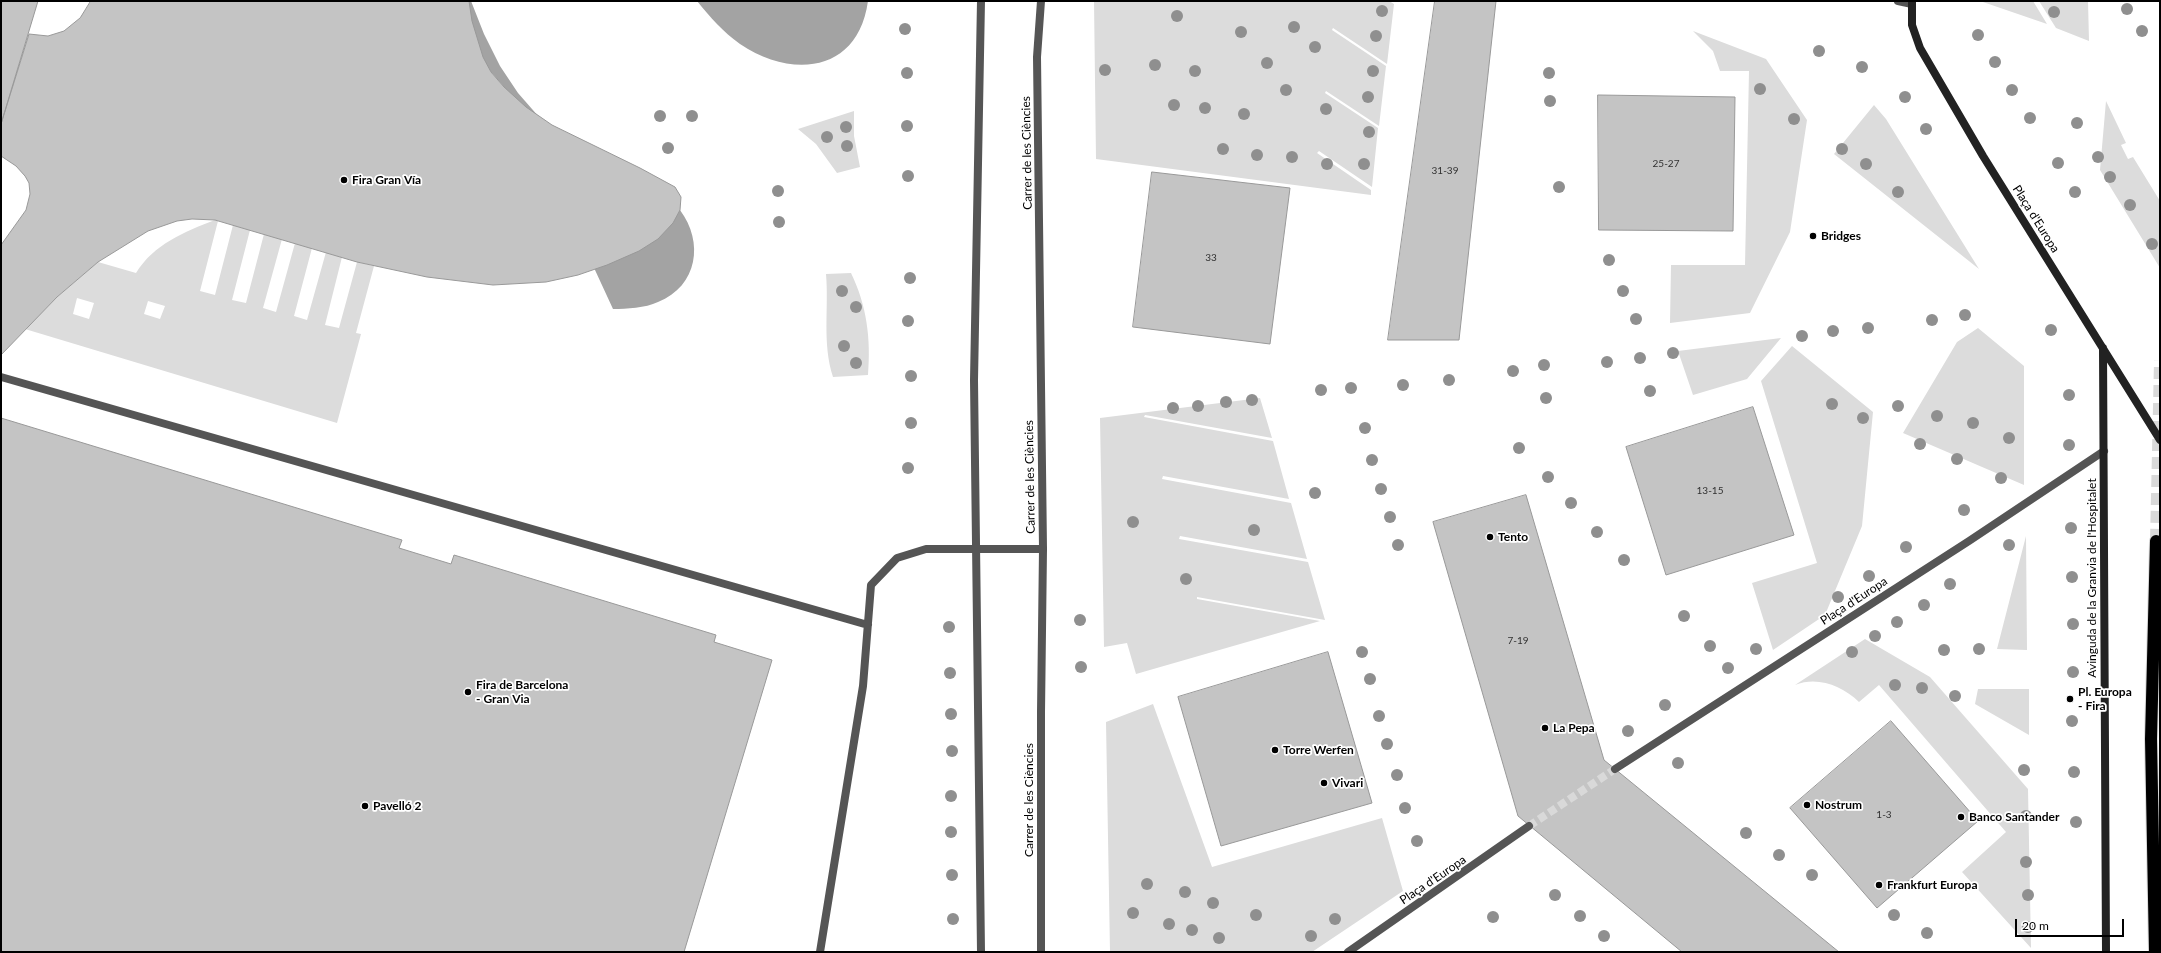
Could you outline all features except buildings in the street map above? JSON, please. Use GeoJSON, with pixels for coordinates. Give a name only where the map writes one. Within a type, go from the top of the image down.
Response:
{"type":"FeatureCollection","features":[{"type":"Feature","properties":{"kind":"highway"},"geometry":{"type":"LineString","coordinates":[[2155,952],[2152,739],[2156,541]]}},
{"type":"Feature","properties":{"kind":"main road","name":"Plaça d'Europa"},"geometry":{"type":"LineString","coordinates":[[1912,2],[1912,25],[1920,48],[1983,156],[2160,440]]}},
{"type":"Feature","properties":{"kind":"main road","name":"Avinguda de la Granvia de l'Hospitalet"},"geometry":{"type":"LineString","coordinates":[[2103,348],[2106,952]]}},
{"type":"Feature","properties":{"kind":"street"},"geometry":{"type":"LineString","coordinates":[[980,952],[974,380],[981,1]]}},
{"type":"Feature","properties":{"kind":"street","name":"Carrer de les Ciències"},"geometry":{"type":"LineString","coordinates":[[1041,1],[1037,57],[1043,549],[1041,952]]}},
{"type":"Feature","properties":{"kind":"street","name":"Plaça d'Europa"},"geometry":{"type":"LineString","coordinates":[[1898,1],[1912,2]]}},
{"type":"Feature","properties":{"kind":"street"},"geometry":{"type":"LineString","coordinates":[[1,377],[868,625]]}},
{"type":"Feature","properties":{"kind":"street","name":"Plaça d'Europa"},"geometry":{"type":"LineString","coordinates":[[1615,769],[1970,541],[2104,451]]}},
{"type":"Feature","properties":{"kind":"street"},"geometry":{"type":"LineString","coordinates":[[820,952],[863,686],[871,585],[897,558],[926,549],[1043,549]]}},
{"type":"Feature","properties":{"kind":"street","name":"Plaça d'Europa"},"geometry":{"type":"LineString","coordinates":[[1348,952],[1530,826]]}},
{"type":"Feature","properties":{"kind":"shaded area"},"geometry":{"type":"Polygon","coordinates":[[[430,1],[471,1],[484,34],[500,66],[518,93],[539,117],[680,210],[688,222],[692,236],[694,249],[693,262],[689,274],[682,285],[671,295],[647,306],[613,309],[595,270],[587,248],[590,187],[430,1]]]}},
{"type":"Feature","properties":{"kind":"shaded area"},"geometry":{"type":"Polygon","coordinates":[[[697,1],[868,1],[862,25],[851,43],[837,55],[820,63],[801,65],[781,62],[760,55],[740,44],[717,24],[697,1]]]}},
{"type":"Feature","properties":{"kind":"shaded area"},"geometry":{"type":"Polygon","coordinates":[[[1094,1],[1389,1],[1394,4],[1387,64],[1333,28],[1332,30],[1386,66],[1379,126],[1326,91],[1325,93],[1378,128],[1372,187],[1319,151],[1317,153],[1371,190],[1371,195],[1096,159],[1094,1]]]}},
{"type":"Feature","properties":{"kind":"shaded area"},"geometry":{"type":"Polygon","coordinates":[[[1980,1],[2033,1],[2047,24],[1980,1]]]}},
{"type":"Feature","properties":{"kind":"shaded area"},"geometry":{"type":"Polygon","coordinates":[[[2039,1],[2088,1],[2089,41],[2056,28],[2039,1]]]}},
{"type":"Feature","properties":{"kind":"shaded area"},"geometry":{"type":"Polygon","coordinates":[[[1693,31],[1766,59],[1807,120],[1790,232],[1750,313],[1670,323],[1671,265],[1745,265],[1749,71],[1720,71],[1713,51],[1693,31]]]}},
{"type":"Feature","properties":{"kind":"shaded area"},"geometry":{"type":"Polygon","coordinates":[[[2106,101],[2126,143],[2121,145],[2128,159],[2133,157],[2160,201],[2160,268],[2100,170],[2106,101]]]}},
{"type":"Feature","properties":{"kind":"shaded area"},"geometry":{"type":"Polygon","coordinates":[[[1874,105],[1886,119],[1979,269],[1834,154],[1874,105]]]}},
{"type":"Feature","properties":{"kind":"shaded area"},"geometry":{"type":"Polygon","coordinates":[[[854,111],[854,136],[860,167],[837,173],[816,144],[798,129],[854,111]]]}},
{"type":"Feature","properties":{"kind":"shaded area"},"geometry":{"type":"Polygon","coordinates":[[[215,220],[218,221],[200,291],[215,295],[233,225],[250,230],[232,300],[246,303],[264,234],[282,239],[263,308],[276,312],[295,243],[312,248],[294,316],[307,320],[326,252],[342,257],[325,325],[339,328],[357,262],[374,266],[356,333],[361,334],[337,423],[25,329],[57,297],[98,262],[136,273],[143,263],[161,247],[181,234],[215,220]],[[77,298],[73,314],[89,319],[94,303],[77,298]],[[148,301],[144,314],[160,319],[165,306],[148,301]]]}},
{"type":"Feature","properties":{"kind":"shaded area"},"geometry":{"type":"Polygon","coordinates":[[[851,273],[861,298],[867,323],[869,349],[868,375],[833,377],[827,339],[826,274],[851,273]]]}},
{"type":"Feature","properties":{"kind":"shaded area"},"geometry":{"type":"Polygon","coordinates":[[[1978,328],[2024,366],[2024,485],[1903,433],[1957,342],[1978,328]]]}},
{"type":"Feature","properties":{"kind":"shaded area"},"geometry":{"type":"Polygon","coordinates":[[[1781,338],[1747,379],[1693,395],[1678,351],[1781,338]]]}},
{"type":"Feature","properties":{"kind":"shaded area"},"geometry":{"type":"Polygon","coordinates":[[[1792,346],[1873,412],[1862,526],[1825,615],[1773,650],[1752,583],[1817,563],[1761,381],[1792,346]]]}},
{"type":"Feature","properties":{"kind":"shaded area"},"geometry":{"type":"Polygon","coordinates":[[[1260,398],[1272,438],[1145,415],[1144,417],[1273,441],[1289,499],[1163,476],[1162,479],[1291,503],[1307,559],[1180,536],[1179,539],[1308,562],[1325,620],[1197,597],[1197,599],[1320,621],[1136,674],[1127,643],[1104,647],[1100,418],[1260,398]]]}},
{"type":"Feature","properties":{"kind":"shaded area"},"geometry":{"type":"Polygon","coordinates":[[[2026,536],[2027,650],[1997,649],[2026,536]]]}},
{"type":"Feature","properties":{"kind":"shaded area"},"geometry":{"type":"Polygon","coordinates":[[[1865,639],[1930,677],[2028,789],[2031,948],[1962,872],[2006,832],[1879,685],[1859,702],[1845,691],[1829,684],[1821,682],[1804,682],[1795,685],[1865,639]]]}},
{"type":"Feature","properties":{"kind":"shaded area"},"geometry":{"type":"Polygon","coordinates":[[[1978,689],[2029,689],[2029,735],[1975,704],[1978,689]]]}},
{"type":"Feature","properties":{"kind":"shaded area"},"geometry":{"type":"Polygon","coordinates":[[[1153,704],[1212,867],[1382,818],[1403,891],[1312,952],[1110,952],[1106,722],[1153,704]]]}},
{"type":"Feature","properties":{"kind":"tunnel"},"geometry":{"type":"LineString","coordinates":[[2156,541],[2160,361]]}},
{"type":"Feature","properties":{"kind":"tunnel"},"geometry":{"type":"LineString","coordinates":[[1529,826],[1615,769]]}},
{"type":"Feature","properties":{"kind":"place","name":"Fira Gran Vía"},"geometry":{"type":"Point","coordinates":[344,180]}},
{"type":"Feature","properties":{"kind":"place","name":"Bridges"},"geometry":{"type":"Point","coordinates":[1813,236]}},
{"type":"Feature","properties":{"kind":"place","name":"Tento"},"geometry":{"type":"Point","coordinates":[1490,537]}},
{"type":"Feature","properties":{"kind":"place","name":"Fira de Barcelona - Gran Via"},"geometry":{"type":"Point","coordinates":[468,692]}},
{"type":"Feature","properties":{"kind":"place","name":"Pl. Europa - Fira"},"geometry":{"type":"Point","coordinates":[2070,699]}},
{"type":"Feature","properties":{"kind":"place","name":"La Pepa"},"geometry":{"type":"Point","coordinates":[1545,728]}},
{"type":"Feature","properties":{"kind":"place","name":"Torre Werfen"},"geometry":{"type":"Point","coordinates":[1275,750]}},
{"type":"Feature","properties":{"kind":"place","name":"Vivari"},"geometry":{"type":"Point","coordinates":[1324,783]}},
{"type":"Feature","properties":{"kind":"place","name":"Nostrum"},"geometry":{"type":"Point","coordinates":[1807,805]}},
{"type":"Feature","properties":{"kind":"place","name":"Pavelló 2"},"geometry":{"type":"Point","coordinates":[365,806]}},
{"type":"Feature","properties":{"kind":"place","name":"Banco Santander"},"geometry":{"type":"Point","coordinates":[1961,817]}},
{"type":"Feature","properties":{"kind":"place","name":"Frankfurt Europa"},"geometry":{"type":"Point","coordinates":[1879,885]}}]}
